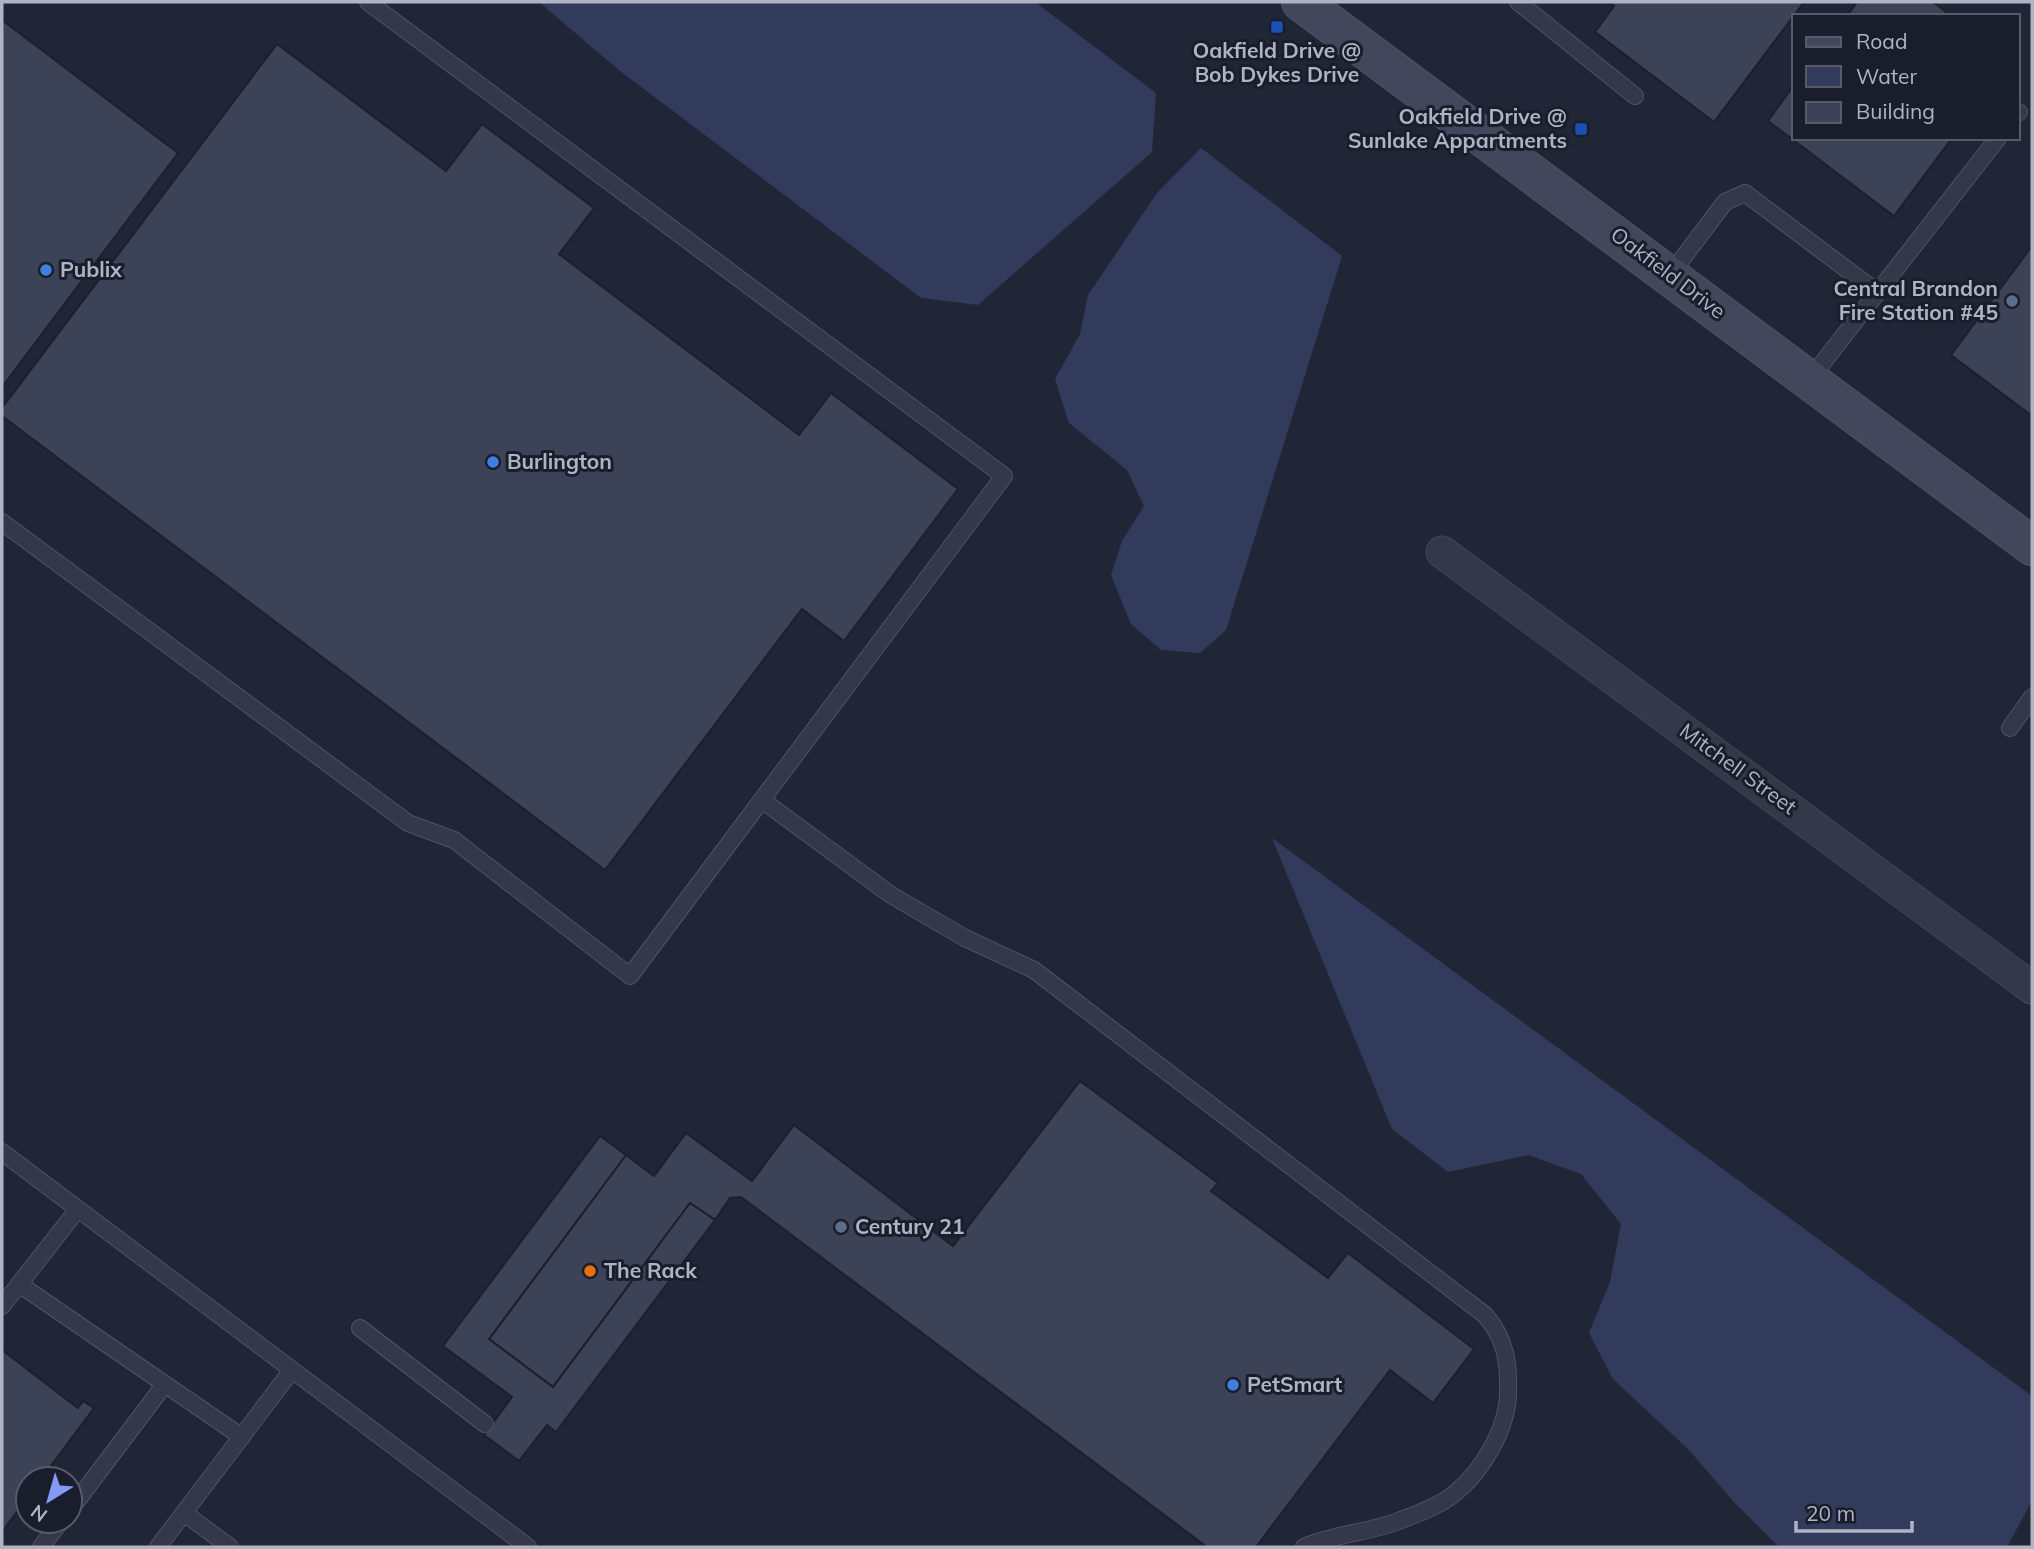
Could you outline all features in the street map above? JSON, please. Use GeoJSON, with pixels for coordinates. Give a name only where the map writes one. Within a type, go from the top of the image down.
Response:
{"type":"FeatureCollection","features":[{"type":"Feature","properties":{"kind":"street","name":"Oakfield Drive"},"geometry":{"type":"LineString","coordinates":[[1319,6],[1670,275],[2032,546]]}},
{"type":"Feature","properties":{"kind":"street","name":"Mitchell Street"},"geometry":{"type":"LineString","coordinates":[[1442,552],[2032,988]]}},
{"type":"Feature","properties":{"kind":"lane"},"geometry":{"type":"LineString","coordinates":[[2,522],[408,823],[454,840],[630,976],[1004,476],[368,2]]}},
{"type":"Feature","properties":{"kind":"lane"},"geometry":{"type":"LineString","coordinates":[[1518,2],[1635,96]]}},
{"type":"Feature","properties":{"kind":"lane"},"geometry":{"type":"LineString","coordinates":[[1810,379],[1996,140]]}},
{"type":"Feature","properties":{"kind":"lane"},"geometry":{"type":"LineString","coordinates":[[1670,275],[1725,202],[1745,194],[1877,292]]}},
{"type":"Feature","properties":{"kind":"lane"},"geometry":{"type":"LineString","coordinates":[[2010,728],[2032,697]]}},
{"type":"Feature","properties":{"kind":"lane"},"geometry":{"type":"LineString","coordinates":[[762,800],[891,895],[965,938],[1034,970],[1485,1315],[1497,1329],[1509,1362],[1508,1406],[1493,1448],[1454,1494],[1400,1521],[1329,1536],[1304,1547]]}},
{"type":"Feature","properties":{"kind":"lane"},"geometry":{"type":"LineString","coordinates":[[2,1152],[528,1547]]}},
{"type":"Feature","properties":{"kind":"lane"},"geometry":{"type":"LineString","coordinates":[[2,1306],[78,1209]]}},
{"type":"Feature","properties":{"kind":"lane"},"geometry":{"type":"LineString","coordinates":[[19,1284],[242,1437]]}},
{"type":"Feature","properties":{"kind":"lane"},"geometry":{"type":"LineString","coordinates":[[359,1328],[485,1424]]}},
{"type":"Feature","properties":{"kind":"lane"},"geometry":{"type":"LineString","coordinates":[[158,1547],[292,1370]]}},
{"type":"Feature","properties":{"kind":"lane"},"geometry":{"type":"LineString","coordinates":[[84,1491],[165,1384]]}},
{"type":"Feature","properties":{"kind":"lane"},"geometry":{"type":"LineString","coordinates":[[184,1513],[230,1547]]}},
{"type":"Feature","properties":{"kind":"water"},"geometry":{"type":"Polygon","coordinates":[[[539,2],[1035,2],[1156,93],[1152,152],[978,305],[921,298],[620,71],[539,2]]]}},
{"type":"Feature","properties":{"kind":"water"},"geometry":{"type":"Polygon","coordinates":[[[1201,148],[1342,256],[1226,630],[1200,653],[1161,650],[1131,624],[1111,575],[1122,541],[1144,506],[1127,470],[1069,423],[1055,379],[1080,334],[1088,295],[1157,193],[1201,148]]]}},
{"type":"Feature","properties":{"kind":"water"},"geometry":{"type":"Polygon","coordinates":[[[1272,838],[2032,1396],[2032,1501],[2007,1547],[1779,1547],[1734,1502],[1689,1450],[1613,1379],[1589,1333],[1610,1282],[1621,1224],[1581,1174],[1528,1155],[1448,1172],[1392,1129],[1272,838]]]}},
{"type":"Feature","properties":{"kind":"building"},"geometry":{"type":"Polygon","coordinates":[[[1608,2],[1804,2],[1795,14],[1792,14],[1792,18],[1714,122],[1595,32],[1614,6],[1608,2]]]}},
{"type":"Feature","properties":{"kind":"building"},"geometry":{"type":"Polygon","coordinates":[[[1857,2],[1933,2],[1948,14],[1848,14],[1857,2]]]}},
{"type":"Feature","properties":{"kind":"building","name":"Publix"},"geometry":{"type":"Polygon","coordinates":[[[2,20],[178,153],[2,387],[2,20]]]}},
{"type":"Feature","properties":{"kind":"building","name":"Burlington"},"geometry":{"type":"Polygon","coordinates":[[[277,44],[446,171],[482,124],[594,208],[559,254],[799,435],[831,393],[958,489],[844,641],[802,609],[605,870],[2,416],[2,408],[277,44]]]}},
{"type":"Feature","properties":{"kind":"building"},"geometry":{"type":"Polygon","coordinates":[[[1792,88],[1792,139],[1768,121],[1792,88]]]}},
{"type":"Feature","properties":{"kind":"building"},"geometry":{"type":"Polygon","coordinates":[[[1793,140],[1951,140],[1894,216],[1793,140]]]}},
{"type":"Feature","properties":{"kind":"building","name":"Central Brandon Fire Station #45"},"geometry":{"type":"Polygon","coordinates":[[[2032,246],[2032,416],[1951,355],[2032,246]]]}},
{"type":"Feature","properties":{"kind":"building"},"geometry":{"type":"Polygon","coordinates":[[[1080,1081],[1218,1183],[1211,1191],[1328,1278],[1348,1253],[1474,1349],[1433,1403],[1390,1370],[1256,1547],[1207,1547],[741,1197],[730,1198],[715,1220],[690,1203],[553,1387],[489,1339],[626,1155],[654,1176],[686,1133],[752,1181],[794,1125],[953,1246],[1080,1081]]]}},
{"type":"Feature","properties":{"kind":"building"},"geometry":{"type":"Polygon","coordinates":[[[600,1136],[626,1155],[489,1339],[553,1387],[690,1203],[715,1220],[556,1432],[547,1425],[519,1461],[484,1435],[512,1397],[443,1346],[600,1136]]]}},
{"type":"Feature","properties":{"kind":"building"},"geometry":{"type":"Polygon","coordinates":[[[2,1350],[78,1408],[83,1401],[94,1408],[51,1465],[14,1465],[14,1516],[2,1532],[2,1350]]]}},
{"type":"Feature","properties":{"kind":"place","name":"Oakfield Drive @ Bob Dykes Drive"},"geometry":{"type":"Point","coordinates":[1277,27]}},
{"type":"Feature","properties":{"kind":"place","name":"Oakfield Drive @ Sunlake Appartments"},"geometry":{"type":"Point","coordinates":[1581,129]}},
{"type":"Feature","properties":{"kind":"place","name":"Publix"},"geometry":{"type":"Point","coordinates":[46,270]}},
{"type":"Feature","properties":{"kind":"place","name":"Central Brandon Fire Station #45"},"geometry":{"type":"Point","coordinates":[2012,301]}},
{"type":"Feature","properties":{"kind":"place","name":"Burlington"},"geometry":{"type":"Point","coordinates":[493,462]}},
{"type":"Feature","properties":{"kind":"place","name":"Century 21"},"geometry":{"type":"Point","coordinates":[841,1227]}},
{"type":"Feature","properties":{"kind":"place","name":"The Rack"},"geometry":{"type":"Point","coordinates":[590,1271]}},
{"type":"Feature","properties":{"kind":"place","name":"PetSmart"},"geometry":{"type":"Point","coordinates":[1233,1385]}}]}
